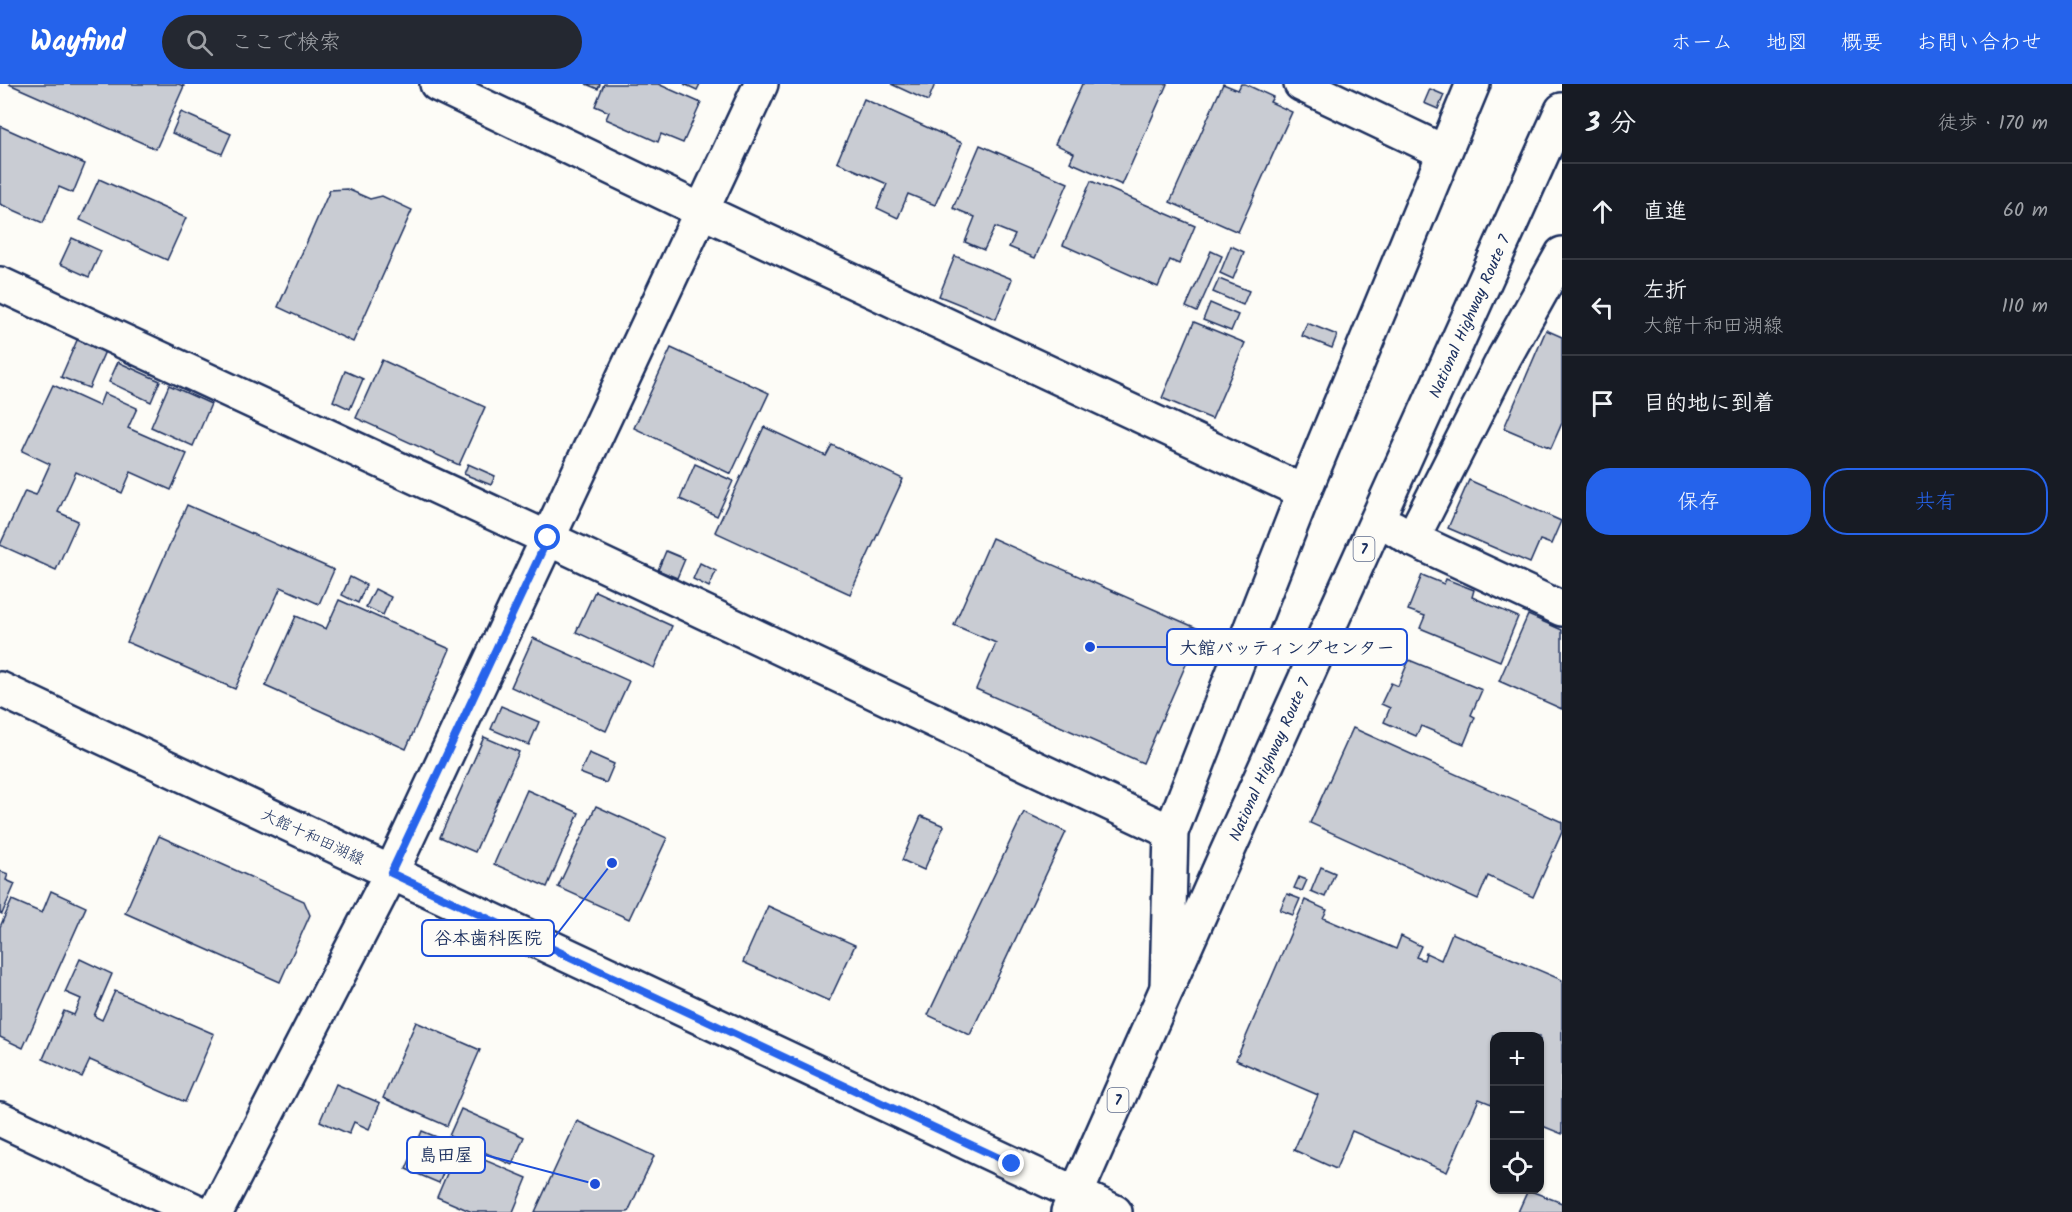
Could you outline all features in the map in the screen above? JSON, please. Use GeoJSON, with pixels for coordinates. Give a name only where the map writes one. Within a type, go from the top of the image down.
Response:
{"type":"FeatureCollection","features":[{"type":"Feature","properties":{"kind":"main road"},"geometry":{"type":"LineString","coordinates":[[437,84],[702,211],[1304,492]]}},
{"type":"Feature","properties":{"kind":"main road"},"geometry":{"type":"LineString","coordinates":[[216,1212],[391,873],[761,84]]}},
{"type":"Feature","properties":{"kind":"main road"},"geometry":{"type":"LineString","coordinates":[[1300,84],[1444,152]]}},
{"type":"Feature","properties":{"kind":"main road"},"geometry":{"type":"LineString","coordinates":[[1167,988],[1171,832],[1304,492],[1473,84]]}},
{"type":"Feature","properties":{"kind":"main road","name":"National Highway Route 7"},"geometry":{"type":"LineString","coordinates":[[1072,1203],[1377,518],[1562,110]]}},
{"type":"Feature","properties":{"kind":"main road"},"geometry":{"type":"LineString","coordinates":[[1412,539],[1504,358],[1562,254]]}},
{"type":"Feature","properties":{"kind":"main road"},"geometry":{"type":"LineString","coordinates":[[0,284],[548,538],[1171,832]]}},
{"type":"Feature","properties":{"kind":"main road"},"geometry":{"type":"LineString","coordinates":[[1377,518],[1412,539],[1562,609]]}},
{"type":"Feature","properties":{"kind":"main road","name":"大館十和田湖線"},"geometry":{"type":"LineString","coordinates":[[0,689],[391,873],[1072,1203],[1115,1212]]}},
{"type":"Feature","properties":{"kind":"main road"},"geometry":{"type":"LineString","coordinates":[[0,1119],[198,1212]]}},
{"type":"Feature","properties":{"kind":"building"},"geometry":{"type":"Polygon","coordinates":[[[9,84],[178,84],[184,86],[156,149],[9,84]]]}},
{"type":"Feature","properties":{"kind":"building"},"geometry":{"type":"Polygon","coordinates":[[[586,84],[600,84],[598,89],[586,84]]]}},
{"type":"Feature","properties":{"kind":"building"},"geometry":{"type":"Polygon","coordinates":[[[604,84],[658,84],[701,103],[683,143],[661,134],[658,142],[606,119],[609,112],[595,106],[604,84]]]}},
{"type":"Feature","properties":{"kind":"building"},"geometry":{"type":"Polygon","coordinates":[[[684,84],[700,84],[697,90],[684,84]]]}},
{"type":"Feature","properties":{"kind":"building"},"geometry":{"type":"Polygon","coordinates":[[[891,84],[935,84],[928,101],[891,84]]]}},
{"type":"Feature","properties":{"kind":"building"},"geometry":{"type":"Polygon","coordinates":[[[1082,84],[1167,84],[1122,185],[1070,162],[1074,153],[1055,144],[1082,84]]]}},
{"type":"Feature","properties":{"kind":"building"},"geometry":{"type":"Polygon","coordinates":[[[1223,84],[1238,90],[1241,84],[1245,84],[1273,97],[1270,102],[1292,112],[1238,232],[1170,202],[1223,84]]]}},
{"type":"Feature","properties":{"kind":"building"},"geometry":{"type":"Polygon","coordinates":[[[1430,89],[1444,95],[1438,109],[1424,103],[1430,89]]]}},
{"type":"Feature","properties":{"kind":"building"},"geometry":{"type":"Polygon","coordinates":[[[864,99],[962,143],[935,205],[908,194],[898,218],[877,208],[887,184],[837,162],[864,99]]]}},
{"type":"Feature","properties":{"kind":"building"},"geometry":{"type":"Polygon","coordinates":[[[181,112],[231,134],[222,154],[172,133],[181,112]]]}},
{"type":"Feature","properties":{"kind":"building"},"geometry":{"type":"Polygon","coordinates":[[[0,126],[85,164],[73,193],[59,187],[43,223],[0,204],[0,126]]]}},
{"type":"Feature","properties":{"kind":"building"},"geometry":{"type":"Polygon","coordinates":[[[980,145],[1068,183],[1035,258],[1009,247],[1015,235],[995,227],[984,250],[965,242],[975,217],[953,208],[980,145]]]}},
{"type":"Feature","properties":{"kind":"building"},"geometry":{"type":"Polygon","coordinates":[[[99,179],[186,218],[167,260],[80,220],[99,179]]]}},
{"type":"Feature","properties":{"kind":"building"},"geometry":{"type":"Polygon","coordinates":[[[1091,181],[1195,226],[1179,264],[1170,260],[1158,287],[1063,245],[1091,181]]]}},
{"type":"Feature","properties":{"kind":"building"},"geometry":{"type":"Polygon","coordinates":[[[347,189],[370,199],[382,196],[412,210],[353,342],[278,307],[330,190],[347,189]]]}},
{"type":"Feature","properties":{"kind":"building"},"geometry":{"type":"Polygon","coordinates":[[[72,238],[101,251],[89,277],[60,264],[72,238]]]}},
{"type":"Feature","properties":{"kind":"building"},"geometry":{"type":"Polygon","coordinates":[[[1231,246],[1244,252],[1233,279],[1220,273],[1231,246]]]}},
{"type":"Feature","properties":{"kind":"building"},"geometry":{"type":"Polygon","coordinates":[[[1211,251],[1222,256],[1197,312],[1186,307],[1211,251]]]}},
{"type":"Feature","properties":{"kind":"building"},"geometry":{"type":"Polygon","coordinates":[[[955,256],[1012,279],[996,319],[939,296],[955,256]]]}},
{"type":"Feature","properties":{"kind":"building"},"geometry":{"type":"Polygon","coordinates":[[[1219,279],[1249,291],[1243,305],[1213,292],[1219,279]]]}},
{"type":"Feature","properties":{"kind":"building"},"geometry":{"type":"Polygon","coordinates":[[[1210,303],[1238,315],[1231,331],[1203,320],[1210,303]]]}},
{"type":"Feature","properties":{"kind":"building"},"geometry":{"type":"Polygon","coordinates":[[[1194,322],[1245,343],[1212,419],[1162,398],[1194,322]]]}},
{"type":"Feature","properties":{"kind":"building"},"geometry":{"type":"Polygon","coordinates":[[[1307,323],[1337,335],[1332,348],[1302,336],[1307,323]]]}},
{"type":"Feature","properties":{"kind":"building"},"geometry":{"type":"Polygon","coordinates":[[[1546,330],[1562,337],[1562,423],[1551,448],[1504,428],[1546,330]]]}},
{"type":"Feature","properties":{"kind":"building"},"geometry":{"type":"Polygon","coordinates":[[[78,338],[105,351],[89,388],[61,377],[78,338]]]}},
{"type":"Feature","properties":{"kind":"building"},"geometry":{"type":"Polygon","coordinates":[[[671,348],[769,393],[731,474],[634,428],[671,348]]]}},
{"type":"Feature","properties":{"kind":"building"},"geometry":{"type":"Polygon","coordinates":[[[382,360],[485,407],[459,465],[356,418],[382,360]]]}},
{"type":"Feature","properties":{"kind":"building"},"geometry":{"type":"Polygon","coordinates":[[[118,362],[160,381],[151,402],[109,382],[118,362]]]}},
{"type":"Feature","properties":{"kind":"building"},"geometry":{"type":"Polygon","coordinates":[[[345,371],[363,379],[350,409],[333,401],[345,371]]]}},
{"type":"Feature","properties":{"kind":"building"},"geometry":{"type":"Polygon","coordinates":[[[53,385],[99,406],[104,393],[137,408],[128,428],[187,454],[171,490],[131,472],[122,493],[76,472],[58,512],[78,521],[56,570],[0,545],[25,491],[36,495],[50,464],[22,451],[53,385]]]}},
{"type":"Feature","properties":{"kind":"building"},"geometry":{"type":"Polygon","coordinates":[[[169,385],[211,404],[193,446],[151,427],[169,385]]]}},
{"type":"Feature","properties":{"kind":"building"},"geometry":{"type":"Polygon","coordinates":[[[764,427],[826,456],[832,445],[903,479],[850,594],[715,532],[764,427]]]}},
{"type":"Feature","properties":{"kind":"building"},"geometry":{"type":"Polygon","coordinates":[[[468,464],[495,476],[491,485],[464,474],[468,464]]]}},
{"type":"Feature","properties":{"kind":"building"},"geometry":{"type":"Polygon","coordinates":[[[695,464],[733,481],[717,516],[680,499],[695,464]]]}},
{"type":"Feature","properties":{"kind":"building"},"geometry":{"type":"Polygon","coordinates":[[[1469,480],[1561,521],[1551,544],[1540,540],[1530,563],[1448,528],[1469,480]]]}},
{"type":"Feature","properties":{"kind":"building"},"geometry":{"type":"Polygon","coordinates":[[[187,505],[334,570],[319,604],[281,587],[235,689],[127,642],[187,505]]]}},
{"type":"Feature","properties":{"kind":"building"},"geometry":{"type":"Polygon","coordinates":[[[992,538],[1201,630],[1143,763],[976,689],[996,643],[954,625],[992,538]]]}},
{"type":"Feature","properties":{"kind":"building"},"geometry":{"type":"Polygon","coordinates":[[[666,551],[685,559],[677,578],[658,570],[666,551]]]}},
{"type":"Feature","properties":{"kind":"building"},"geometry":{"type":"Polygon","coordinates":[[[700,563],[716,571],[709,587],[693,579],[700,563]]]}},
{"type":"Feature","properties":{"kind":"building"},"geometry":{"type":"Polygon","coordinates":[[[1422,575],[1444,584],[1446,579],[1474,590],[1472,597],[1518,617],[1500,661],[1420,628],[1425,616],[1408,610],[1422,575]]]}},
{"type":"Feature","properties":{"kind":"building"},"geometry":{"type":"Polygon","coordinates":[[[350,577],[366,585],[358,603],[342,595],[350,577]]]}},
{"type":"Feature","properties":{"kind":"building"},"geometry":{"type":"Polygon","coordinates":[[[375,589],[391,597],[383,615],[366,607],[375,589]]]}},
{"type":"Feature","properties":{"kind":"building"},"geometry":{"type":"Polygon","coordinates":[[[595,591],[672,626],[654,668],[576,632],[595,591]]]}},
{"type":"Feature","properties":{"kind":"building"},"geometry":{"type":"Polygon","coordinates":[[[339,600],[450,649],[406,749],[265,686],[296,616],[326,629],[339,600]]]}},
{"type":"Feature","properties":{"kind":"building"},"geometry":{"type":"Polygon","coordinates":[[[1528,615],[1562,630],[1562,709],[1499,681],[1528,615]]]}},
{"type":"Feature","properties":{"kind":"building"},"geometry":{"type":"Polygon","coordinates":[[[533,638],[629,681],[606,731],[511,687],[533,638]]]}},
{"type":"Feature","properties":{"kind":"building"},"geometry":{"type":"Polygon","coordinates":[[[1409,660],[1482,690],[1471,715],[1475,717],[1464,744],[1421,726],[1416,736],[1384,722],[1390,708],[1381,704],[1391,683],[1398,686],[1409,660]]]}},
{"type":"Feature","properties":{"kind":"building"},"geometry":{"type":"Polygon","coordinates":[[[501,706],[539,722],[529,745],[491,729],[501,706]]]}},
{"type":"Feature","properties":{"kind":"building"},"geometry":{"type":"Polygon","coordinates":[[[1353,728],[1562,822],[1562,832],[1533,897],[1488,876],[1478,899],[1310,823],[1353,728]]]}},
{"type":"Feature","properties":{"kind":"building"},"geometry":{"type":"Polygon","coordinates":[[[484,737],[519,752],[475,852],[440,837],[484,737]]]}},
{"type":"Feature","properties":{"kind":"building"},"geometry":{"type":"Polygon","coordinates":[[[589,753],[614,764],[606,783],[580,773],[589,753]]]}},
{"type":"Feature","properties":{"kind":"building"},"geometry":{"type":"Polygon","coordinates":[[[527,790],[579,813],[547,887],[494,864],[527,790]]]}},
{"type":"Feature","properties":{"kind":"building"},"geometry":{"type":"Polygon","coordinates":[[[596,806],[667,838],[629,919],[558,887],[596,806]]]}},
{"type":"Feature","properties":{"kind":"building"},"geometry":{"type":"Polygon","coordinates":[[[1024,812],[1066,832],[970,1035],[928,1015],[1024,812]]]}},
{"type":"Feature","properties":{"kind":"building"},"geometry":{"type":"Polygon","coordinates":[[[921,816],[944,826],[924,870],[902,860],[921,816]]]}},
{"type":"Feature","properties":{"kind":"building"},"geometry":{"type":"Polygon","coordinates":[[[159,836],[304,901],[310,915],[280,982],[125,913],[159,836]]]}},
{"type":"Feature","properties":{"kind":"building"},"geometry":{"type":"Polygon","coordinates":[[[1321,867],[1335,873],[1325,897],[1311,891],[1321,867]]]}},
{"type":"Feature","properties":{"kind":"building"},"geometry":{"type":"Polygon","coordinates":[[[0,871],[8,874],[6,880],[15,884],[2,914],[0,913],[0,871]]]}},
{"type":"Feature","properties":{"kind":"building"},"geometry":{"type":"Polygon","coordinates":[[[1299,877],[1307,880],[1302,891],[1294,888],[1299,877]]]}},
{"type":"Feature","properties":{"kind":"building"},"geometry":{"type":"Polygon","coordinates":[[[51,891],[86,907],[23,1048],[0,1037],[0,927],[12,900],[42,913],[51,891]]]}},
{"type":"Feature","properties":{"kind":"building"},"geometry":{"type":"Polygon","coordinates":[[[1287,894],[1300,899],[1293,915],[1280,910],[1287,894]]]}},
{"type":"Feature","properties":{"kind":"building"},"geometry":{"type":"Polygon","coordinates":[[[1305,900],[1327,910],[1323,918],[1396,949],[1401,936],[1421,946],[1416,957],[1424,960],[1426,953],[1441,960],[1452,933],[1562,980],[1562,1134],[1544,1127],[1544,1032],[1490,1032],[1490,1103],[1479,1099],[1447,1172],[1352,1131],[1336,1169],[1294,1150],[1318,1095],[1236,1060],[1305,900]]]}},
{"type":"Feature","properties":{"kind":"building"},"geometry":{"type":"Polygon","coordinates":[[[768,906],[855,945],[829,1001],[743,962],[768,906]]]}},
{"type":"Feature","properties":{"kind":"building"},"geometry":{"type":"Polygon","coordinates":[[[80,959],[112,974],[94,1016],[102,1020],[115,991],[214,1034],[185,1102],[90,1060],[82,1077],[43,1059],[64,1011],[74,1015],[81,999],[65,992],[80,959]]]}},
{"type":"Feature","properties":{"kind":"building"},"geometry":{"type":"Polygon","coordinates":[[[416,1022],[480,1050],[447,1126],[383,1098],[416,1022]]]}},
{"type":"Feature","properties":{"kind":"building"},"geometry":{"type":"Polygon","coordinates":[[[336,1084],[380,1103],[369,1129],[354,1122],[349,1134],[320,1121],[336,1084]]]}},
{"type":"Feature","properties":{"kind":"building"},"geometry":{"type":"Polygon","coordinates":[[[461,1109],[524,1137],[512,1165],[449,1136],[461,1109]]]}},
{"type":"Feature","properties":{"kind":"building"},"geometry":{"type":"Polygon","coordinates":[[[577,1121],[654,1156],[628,1212],[535,1212],[577,1121]]]}},
{"type":"Feature","properties":{"kind":"building"},"geometry":{"type":"Polygon","coordinates":[[[422,1131],[461,1147],[456,1159],[450,1156],[439,1183],[406,1169],[422,1131]]]}},
{"type":"Feature","properties":{"kind":"building"},"geometry":{"type":"Polygon","coordinates":[[[468,1153],[527,1178],[513,1212],[472,1212],[437,1197],[451,1164],[461,1169],[468,1153]]]}},
{"type":"Feature","properties":{"kind":"building"},"geometry":{"type":"Polygon","coordinates":[[[1526,1194],[1538,1194],[1562,1203],[1562,1212],[1518,1212],[1526,1194]]]}},
{"type":"Feature","properties":{"kind":"place","name":"大館バッティングセンター"},"geometry":{"type":"Point","coordinates":[1090,647]}},
{"type":"Feature","properties":{"kind":"place","name":"谷本歯科医院"},"geometry":{"type":"Point","coordinates":[612,863]}},
{"type":"Feature","properties":{"kind":"place","name":"島田屋"},"geometry":{"type":"Point","coordinates":[595,1184]}},
{"type":"Feature","properties":{"kind":"route"},"geometry":{"type":"LineString","coordinates":[[548,538],[391,873],[1012,1164]]}}]}
